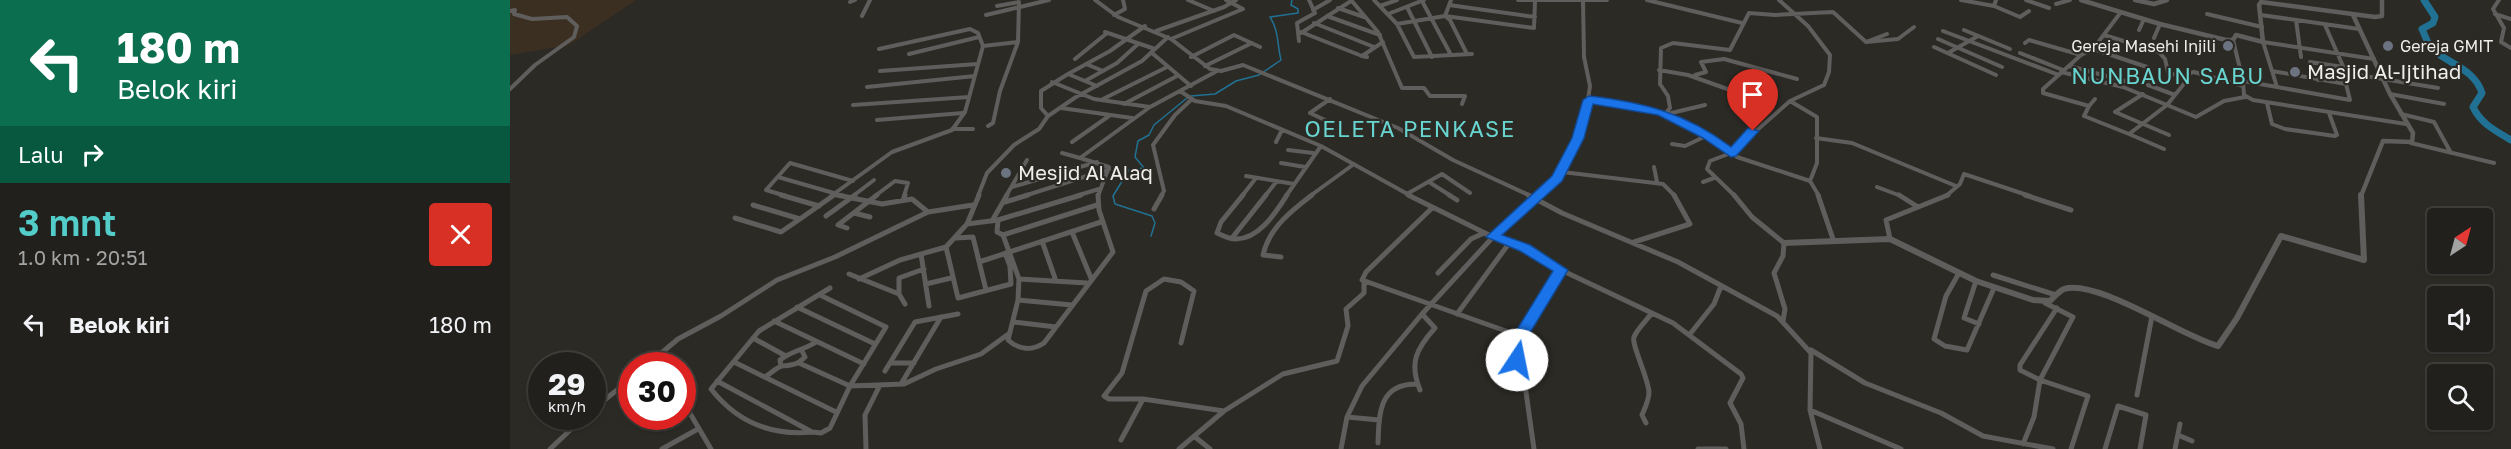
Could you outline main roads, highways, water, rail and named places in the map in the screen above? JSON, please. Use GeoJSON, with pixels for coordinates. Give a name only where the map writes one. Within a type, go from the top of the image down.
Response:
{"type":"FeatureCollection","features":[{"type":"Feature","properties":{"kind":"waterway"},"geometry":{"type":"LineString","coordinates":[[1191,96],[1215,94],[1236,81],[1259,75],[1281,60],[1276,33],[1270,17],[1298,13],[1298,9],[1291,5],[1292,0]]}},
{"type":"Feature","properties":{"kind":"waterway"},"geometry":{"type":"LineString","coordinates":[[2424,0],[2435,17],[2433,23],[2422,29],[2430,46],[2474,79],[2482,93],[2473,107],[2476,113],[2489,126],[2511,140]]}},
{"type":"Feature","properties":{"kind":"waterway"},"geometry":{"type":"LineString","coordinates":[[1151,236],[1155,223],[1152,216],[1115,204],[1113,196],[1129,170],[1144,168],[1135,157],[1138,141],[1149,135],[1154,125],[1187,98]]}},
{"type":"Feature","properties":{"kind":"place","name":"Gereja Masehi Injili"},"geometry":{"type":"Point","coordinates":[2228,46]}},
{"type":"Feature","properties":{"kind":"place","name":"Gereja GMIT"},"geometry":{"type":"Point","coordinates":[2388,46]}},
{"type":"Feature","properties":{"kind":"place","name":"Masjid Al-Ijtihad"},"geometry":{"type":"Point","coordinates":[2295,72]}},
{"type":"Feature","properties":{"kind":"place","name":"Mesjid Al Alaq"},"geometry":{"type":"Point","coordinates":[1006,173]}},
{"type":"Feature","properties":{"kind":"district","name":"NUNBAUN SABU"},"geometry":{"type":"Point","coordinates":[2168,76]}},
{"type":"Feature","properties":{"kind":"district","name":"OELETA PENKASE"},"geometry":{"type":"Point","coordinates":[1410,129]}}]}
